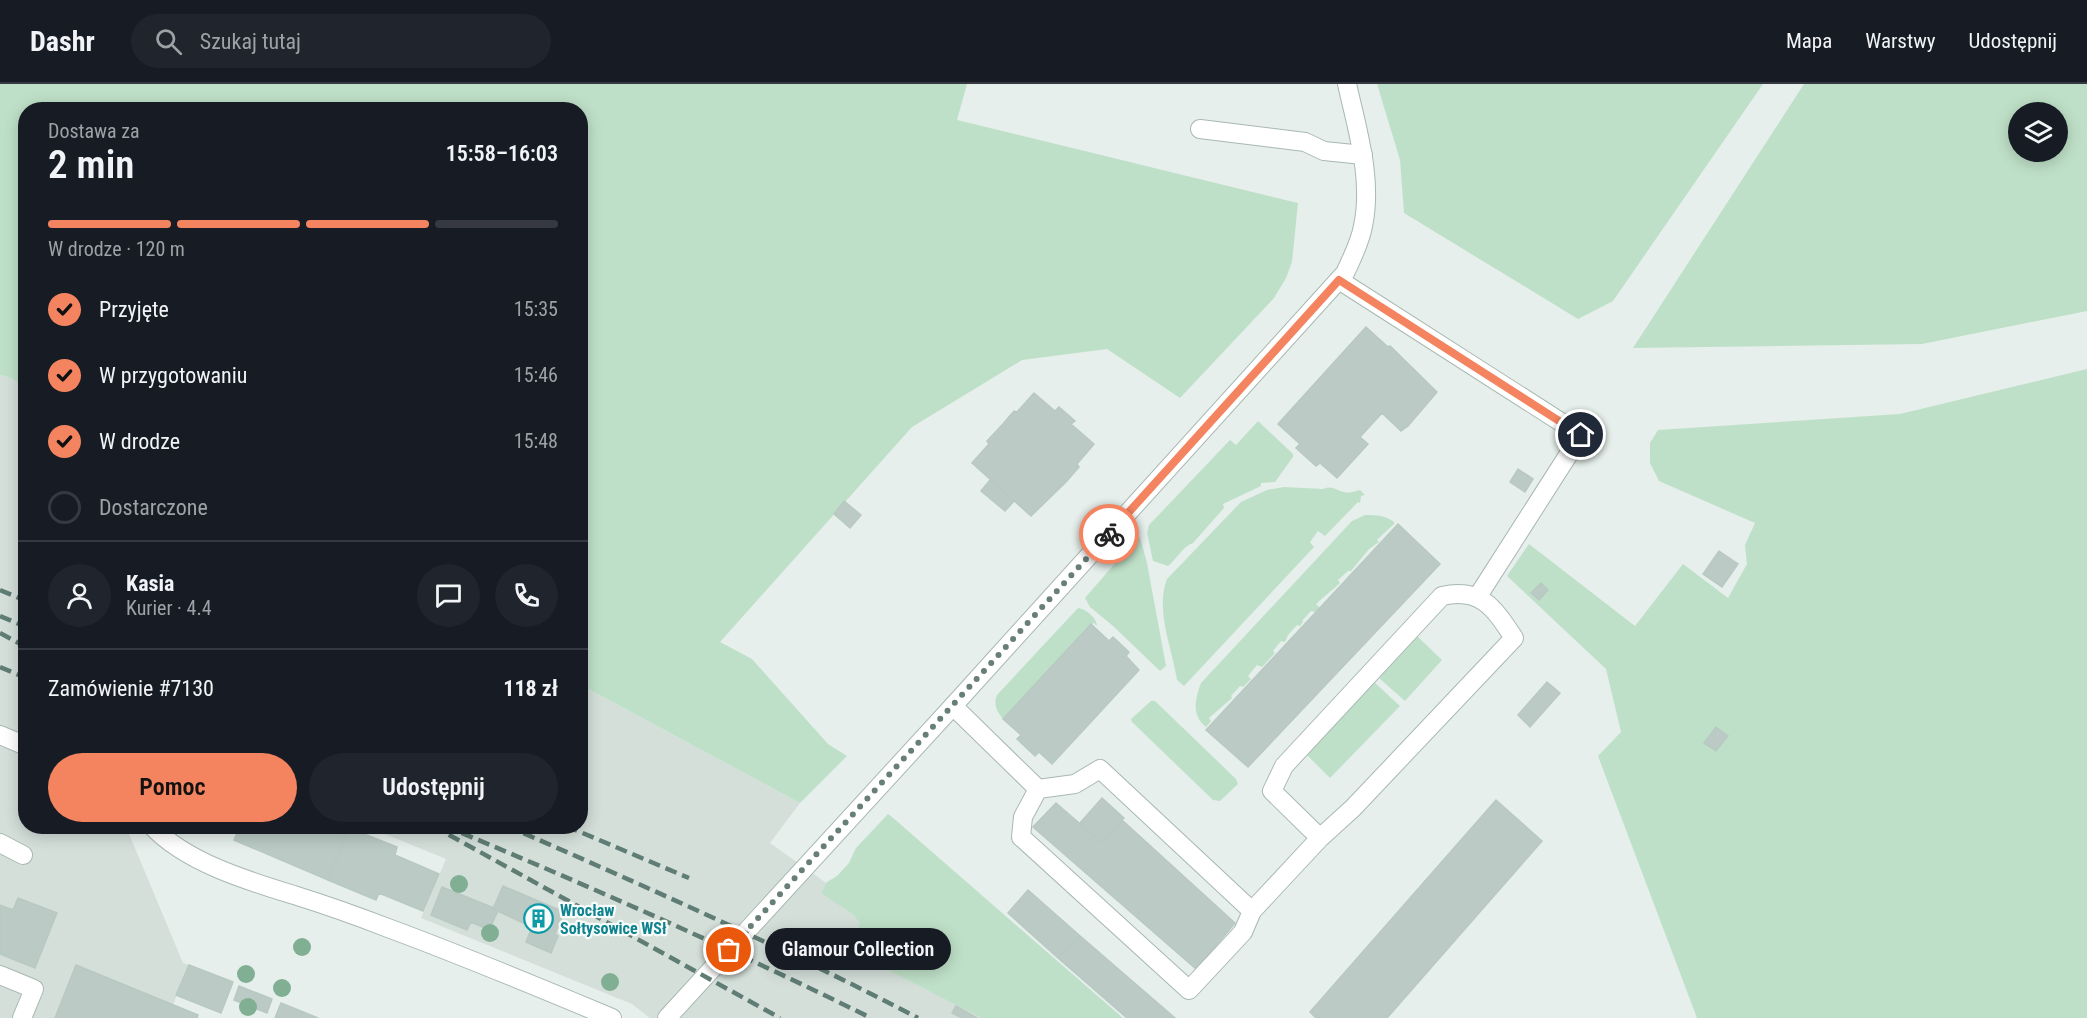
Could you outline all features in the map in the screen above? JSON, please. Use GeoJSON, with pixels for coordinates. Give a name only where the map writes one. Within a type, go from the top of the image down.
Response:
{"type":"FeatureCollection","features":[{"type":"Feature","properties":{"kind":"street"},"geometry":{"type":"LineString","coordinates":[[667,1018],[1345,273],[1364,225],[1366,193],[1363,155],[1347,84]]}},
{"type":"Feature","properties":{"kind":"street"},"geometry":{"type":"LineString","coordinates":[[1200,129],[1305,142],[1324,151],[1363,155]]}},
{"type":"Feature","properties":{"kind":"street"},"geometry":{"type":"LineString","coordinates":[[1339,280],[1581,435],[1478,596]]}},
{"type":"Feature","properties":{"kind":"street"},"geometry":{"type":"LineString","coordinates":[[1038,789],[1023,817],[1021,837],[1189,990],[1243,932],[1252,911],[1514,638],[1501,618],[1478,596],[1457,593],[1442,596],[1284,766],[1272,791],[1320,838]]}},
{"type":"Feature","properties":{"kind":"street"},"geometry":{"type":"LineString","coordinates":[[953,706],[1038,789]]}},
{"type":"Feature","properties":{"kind":"street"},"geometry":{"type":"LineString","coordinates":[[0,735],[18,743]]}},
{"type":"Feature","properties":{"kind":"street"},"geometry":{"type":"LineString","coordinates":[[1038,789],[1074,784],[1100,769],[1252,911]]}},
{"type":"Feature","properties":{"kind":"street"},"geometry":{"type":"LineString","coordinates":[[158,834],[204,862],[265,887],[387,928],[612,1018]]}},
{"type":"Feature","properties":{"kind":"street"},"geometry":{"type":"LineString","coordinates":[[0,843],[23,855]]}},
{"type":"Feature","properties":{"kind":"street"},"geometry":{"type":"LineString","coordinates":[[0,975],[34,989],[22,1018]]}},
{"type":"Feature","properties":{"kind":"shaded area"},"geometry":{"type":"Polygon","coordinates":[[[0,375],[18,382],[18,834],[129,834],[183,963],[189,965],[173,1005],[198,1015],[197,1018],[0,1018],[0,375]]]}},
{"type":"Feature","properties":{"kind":"shaded area"},"geometry":{"type":"Polygon","coordinates":[[[588,689],[800,803],[770,843],[843,895],[1051,1018],[650,1018],[632,1004],[421,918],[446,859],[385,834],[588,834],[588,689]]]}},
{"type":"Feature","properties":{"kind":"green space"},"geometry":{"type":"Polygon","coordinates":[[[0,84],[967,84],[957,120],[1298,203],[1292,262],[1274,298],[1180,398],[1107,349],[1022,360],[912,427],[720,642],[752,659],[828,744],[847,756],[800,803],[588,689],[588,102],[18,102],[18,382],[0,375],[0,84]]]}},
{"type":"Feature","properties":{"kind":"green space"},"geometry":{"type":"Polygon","coordinates":[[[1377,84],[1763,84],[1613,301],[1578,319],[1404,213],[1400,160],[1377,84]]]}},
{"type":"Feature","properties":{"kind":"green space"},"geometry":{"type":"Polygon","coordinates":[[[1804,84],[2087,84],[2087,311],[1922,344],[1633,348],[1804,84]]]}},
{"type":"Feature","properties":{"kind":"green space"},"geometry":{"type":"Polygon","coordinates":[[[2087,369],[2087,1018],[1697,1018],[1598,756],[1621,732],[1606,669],[1507,576],[1529,544],[1635,626],[1683,564],[1728,598],[1747,564],[1745,545],[1755,523],[1659,481],[1650,463],[1650,443],[1658,430],[1900,414],[2087,369]]]}},
{"type":"Feature","properties":{"kind":"green space"},"geometry":{"type":"Polygon","coordinates":[[[1258,421],[1293,454],[1275,482],[1261,483],[1261,486],[1223,504],[1224,508],[1193,543],[1168,566],[1153,561],[1147,533],[1149,525],[1230,440],[1236,445],[1258,421]]]}},
{"type":"Feature","properties":{"kind":"green space"},"geometry":{"type":"Polygon","coordinates":[[[1284,487],[1332,488],[1348,493],[1360,490],[1365,495],[1361,496],[1360,503],[1358,502],[1325,536],[1318,531],[1310,542],[1314,547],[1184,686],[1177,680],[1166,629],[1163,603],[1167,579],[1241,502],[1267,490],[1284,487]]]}},
{"type":"Feature","properties":{"kind":"green space"},"geometry":{"type":"Polygon","coordinates":[[[1365,515],[1385,517],[1395,523],[1351,571],[1338,580],[1340,583],[1316,604],[1320,608],[1315,612],[1311,611],[1300,626],[1297,625],[1288,635],[1285,642],[1281,641],[1273,651],[1275,653],[1262,667],[1257,665],[1248,676],[1251,679],[1243,687],[1240,686],[1231,696],[1232,698],[1209,718],[1211,721],[1206,727],[1196,712],[1197,695],[1201,683],[1352,521],[1365,515]]]}},
{"type":"Feature","properties":{"kind":"green space"},"geometry":{"type":"Polygon","coordinates":[[[1140,537],[1166,666],[1160,671],[1090,607],[1085,598],[1140,537]]]}},
{"type":"Feature","properties":{"kind":"green space"},"geometry":{"type":"Polygon","coordinates":[[[1078,608],[1090,614],[1097,626],[1094,623],[1090,625],[1003,719],[996,708],[997,695],[1078,608]]]}},
{"type":"Feature","properties":{"kind":"green space"},"geometry":{"type":"Polygon","coordinates":[[[1417,636],[1442,660],[1405,701],[1379,678],[1417,636]]]}},
{"type":"Feature","properties":{"kind":"green space"},"geometry":{"type":"Polygon","coordinates":[[[1374,682],[1400,706],[1330,778],[1307,755],[1374,682]]]}},
{"type":"Feature","properties":{"kind":"green space"},"geometry":{"type":"Polygon","coordinates":[[[1151,701],[1155,701],[1236,779],[1238,784],[1220,801],[1213,800],[1132,722],[1131,719],[1151,701]]]}},
{"type":"Feature","properties":{"kind":"green space"},"geometry":{"type":"Polygon","coordinates":[[[888,814],[1123,1018],[982,1018],[853,952],[860,924],[854,915],[821,893],[827,882],[837,876],[849,863],[856,848],[888,814]]]}},
{"type":"Feature","properties":{"kind":"building"},"geometry":{"type":"Polygon","coordinates":[[[1366,327],[1388,347],[1390,346],[1437,392],[1401,431],[1382,413],[1360,437],[1368,444],[1337,478],[1320,463],[1316,466],[1296,448],[1300,444],[1278,424],[1366,327]]]}},
{"type":"Feature","properties":{"kind":"building"},"geometry":{"type":"Polygon","coordinates":[[[1034,393],[1055,411],[1059,407],[1075,421],[1071,424],[1094,444],[1077,464],[1079,467],[1066,482],[1031,516],[972,463],[989,444],[987,441],[1034,393]]]}},
{"type":"Feature","properties":{"kind":"building"},"geometry":{"type":"Polygon","coordinates":[[[1518,469],[1533,479],[1525,492],[1510,482],[1518,469]]]}},
{"type":"Feature","properties":{"kind":"building"},"geometry":{"type":"Polygon","coordinates":[[[990,480],[1014,501],[1005,511],[981,491],[990,480]]]}},
{"type":"Feature","properties":{"kind":"building"},"geometry":{"type":"Polygon","coordinates":[[[844,501],[861,515],[850,528],[834,514],[844,501]]]}},
{"type":"Feature","properties":{"kind":"building"},"geometry":{"type":"Polygon","coordinates":[[[1398,524],[1440,564],[1248,767],[1206,730],[1398,524]]]}},
{"type":"Feature","properties":{"kind":"building"},"geometry":{"type":"Polygon","coordinates":[[[1719,551],[1738,564],[1722,587],[1703,574],[1719,551]]]}},
{"type":"Feature","properties":{"kind":"building"},"geometry":{"type":"Polygon","coordinates":[[[1541,583],[1548,590],[1539,600],[1531,593],[1541,583]]]}},
{"type":"Feature","properties":{"kind":"building"},"geometry":{"type":"Polygon","coordinates":[[[1091,624],[1109,641],[1113,637],[1129,652],[1126,656],[1139,670],[1052,764],[1039,752],[1035,756],[1017,739],[1021,735],[1003,719],[1091,624]]]}},
{"type":"Feature","properties":{"kind":"building"},"geometry":{"type":"Polygon","coordinates":[[[1547,682],[1560,693],[1530,727],[1518,715],[1547,682]]]}},
{"type":"Feature","properties":{"kind":"building"},"geometry":{"type":"Polygon","coordinates":[[[1716,727],[1728,736],[1716,751],[1704,743],[1716,727]]]}},
{"type":"Feature","properties":{"kind":"building"},"geometry":{"type":"Polygon","coordinates":[[[1102,798],[1124,818],[1101,842],[1080,823],[1102,798]]]}},
{"type":"Feature","properties":{"kind":"building"},"geometry":{"type":"Polygon","coordinates":[[[1496,800],[1542,841],[1387,1018],[1316,1018],[1310,1012],[1496,800]]]}},
{"type":"Feature","properties":{"kind":"building"},"geometry":{"type":"Polygon","coordinates":[[[1056,803],[1101,842],[1122,820],[1235,923],[1196,969],[1033,827],[1056,803]]]}},
{"type":"Feature","properties":{"kind":"building"},"geometry":{"type":"Polygon","coordinates":[[[237,834],[347,834],[328,880],[234,840],[237,834]]]}},
{"type":"Feature","properties":{"kind":"building"},"geometry":{"type":"Polygon","coordinates":[[[347,834],[364,834],[397,847],[395,855],[439,874],[423,911],[379,893],[376,900],[328,880],[347,834]]]}},
{"type":"Feature","properties":{"kind":"building","name":"Wrocław Sołtysowice WSł"},"geometry":{"type":"Polygon","coordinates":[[[503,886],[564,912],[555,934],[558,936],[551,953],[526,942],[532,927],[493,909],[503,886]]]}},
{"type":"Feature","properties":{"kind":"building"},"geometry":{"type":"Polygon","coordinates":[[[442,887],[498,911],[489,930],[471,922],[467,930],[431,915],[442,887]]]}},
{"type":"Feature","properties":{"kind":"building"},"geometry":{"type":"Polygon","coordinates":[[[1028,890],[1079,935],[1058,958],[1008,913],[1028,890]]]}},
{"type":"Feature","properties":{"kind":"building"},"geometry":{"type":"Polygon","coordinates":[[[18,898],[57,913],[35,968],[0,954],[0,905],[13,910],[18,898]]]}},
{"type":"Feature","properties":{"kind":"building"},"geometry":{"type":"Polygon","coordinates":[[[1079,935],[1175,1018],[1127,1018],[1058,958],[1079,935]]]}},
{"type":"Feature","properties":{"kind":"building"},"geometry":{"type":"Polygon","coordinates":[[[76,965],[198,1015],[197,1018],[55,1018],[76,965]]]}},
{"type":"Feature","properties":{"kind":"building"},"geometry":{"type":"Polygon","coordinates":[[[189,965],[233,982],[221,1013],[176,995],[189,965]]]}},
{"type":"Feature","properties":{"kind":"building"},"geometry":{"type":"Polygon","coordinates":[[[239,986],[272,999],[267,1013],[234,1000],[239,986]]]}},
{"type":"Feature","properties":{"kind":"building"},"geometry":{"type":"Polygon","coordinates":[[[281,1003],[318,1018],[275,1018],[281,1003]]]}},
{"type":"Feature","properties":{"kind":"building"},"geometry":{"type":"Polygon","coordinates":[[[956,1006],[977,1018],[962,1018],[952,1013],[956,1006]]]}},
{"type":"Feature","properties":{"kind":"railway"},"geometry":{"type":"LineString","coordinates":[[0,590],[18,598]]}},
{"type":"Feature","properties":{"kind":"railway"},"geometry":{"type":"LineString","coordinates":[[0,616],[18,624]]}},
{"type":"Feature","properties":{"kind":"railway"},"geometry":{"type":"LineString","coordinates":[[0,633],[18,643]]}},
{"type":"Feature","properties":{"kind":"railway"},"geometry":{"type":"LineString","coordinates":[[0,667],[18,675]]}},
{"type":"Feature","properties":{"kind":"railway"},"geometry":{"type":"LineString","coordinates":[[447,834],[780,1018]]}},
{"type":"Feature","properties":{"kind":"railway"},"geometry":{"type":"LineString","coordinates":[[464,834],[660,919],[871,1018]]}},
{"type":"Feature","properties":{"kind":"railway"},"geometry":{"type":"LineString","coordinates":[[525,834],[714,918],[918,1018]]}},
{"type":"Feature","properties":{"kind":"railway"},"geometry":{"type":"LineString","coordinates":[[585,834],[689,878]]}},
{"type":"Feature","properties":{"kind":"way so far"},"geometry":{"type":"LineString","coordinates":[[729,950],[1109,534]]}},
{"type":"Feature","properties":{"kind":"place","name":"Wrocław Sołtysowice WSł"},"geometry":{"type":"Point","coordinates":[539,919]}},
{"type":"Feature","properties":{"kind":"place","name":"Glamour Collection"},"geometry":{"type":"Point","coordinates":[729,950]}},
{"type":"Feature","properties":{"kind":"route"},"geometry":{"type":"LineString","coordinates":[[1109,534],[1339,280],[1581,435]]}}]}
